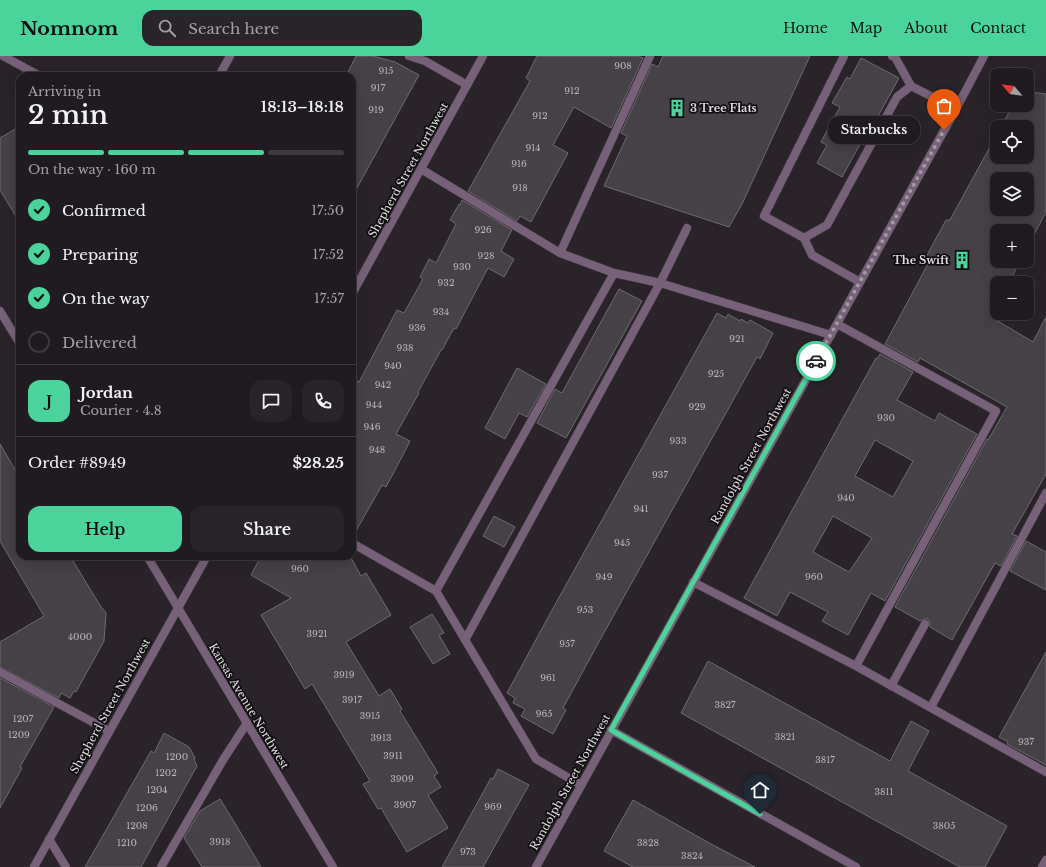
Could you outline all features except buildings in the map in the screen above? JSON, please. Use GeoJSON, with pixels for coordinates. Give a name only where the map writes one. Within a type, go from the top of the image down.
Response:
{"type":"FeatureCollection","features":[{"type":"Feature","properties":{"kind":"street"},"geometry":{"type":"LineString","coordinates":[[3,56],[33,72]]}},
{"type":"Feature","properties":{"kind":"street"},"geometry":{"type":"LineString","coordinates":[[220,72],[230,56]]}},
{"type":"Feature","properties":{"kind":"street"},"geometry":{"type":"LineString","coordinates":[[409,56],[425,61],[467,85]]}},
{"type":"Feature","properties":{"kind":"street","name":"Shepherd Street Northwest"},"geometry":{"type":"LineString","coordinates":[[356,287],[483,56]]}},
{"type":"Feature","properties":{"kind":"street"},"geometry":{"type":"LineString","coordinates":[[560,253],[650,56]]}},
{"type":"Feature","properties":{"kind":"street"},"geometry":{"type":"LineString","coordinates":[[844,56],[764,216],[804,238],[812,256],[860,282]]}},
{"type":"Feature","properties":{"kind":"street"},"geometry":{"type":"LineString","coordinates":[[892,56],[895,57],[911,86],[956,109]]}},
{"type":"Feature","properties":{"kind":"street","name":"Randolph Street Northwest"},"geometry":{"type":"LineString","coordinates":[[536,867],[984,56]]}},
{"type":"Feature","properties":{"kind":"street"},"geometry":{"type":"LineString","coordinates":[[804,238],[827,224],[897,96],[911,86]]}},
{"type":"Feature","properties":{"kind":"street"},"geometry":{"type":"LineString","coordinates":[[421,169],[560,253],[614,273],[660,283],[831,335]]}},
{"type":"Feature","properties":{"kind":"street"},"geometry":{"type":"LineString","coordinates":[[465,640],[660,283],[687,228]]}},
{"type":"Feature","properties":{"kind":"street"},"geometry":{"type":"LineString","coordinates":[[436,591],[614,273]]}},
{"type":"Feature","properties":{"kind":"street"},"geometry":{"type":"LineString","coordinates":[[0,311],[16,337]]}},
{"type":"Feature","properties":{"kind":"street"},"geometry":{"type":"LineString","coordinates":[[837,324],[996,411],[856,666]]}},
{"type":"Feature","properties":{"kind":"street"},"geometry":{"type":"LineString","coordinates":[[931,707],[1046,493]]}},
{"type":"Feature","properties":{"kind":"street"},"geometry":{"type":"LineString","coordinates":[[356,545],[436,591],[536,759],[581,785]]}},
{"type":"Feature","properties":{"kind":"street","name":"Kansas Avenue Northwest"},"geometry":{"type":"LineString","coordinates":[[149,560],[333,867]]}},
{"type":"Feature","properties":{"kind":"street","name":"Shepherd Street Northwest"},"geometry":{"type":"LineString","coordinates":[[34,867],[205,560]]}},
{"type":"Feature","properties":{"kind":"street"},"geometry":{"type":"LineString","coordinates":[[693,582],[856,666],[1046,772]]}},
{"type":"Feature","properties":{"kind":"street"},"geometry":{"type":"LineString","coordinates":[[891,686],[925,624]]}},
{"type":"Feature","properties":{"kind":"street"},"geometry":{"type":"LineString","coordinates":[[0,672],[109,731]]}},
{"type":"Feature","properties":{"kind":"street"},"geometry":{"type":"LineString","coordinates":[[161,867],[223,760],[247,723]]}},
{"type":"Feature","properties":{"kind":"street"},"geometry":{"type":"LineString","coordinates":[[611,730],[856,867]]}},
{"type":"Feature","properties":{"kind":"street"},"geometry":{"type":"LineString","coordinates":[[49,839],[66,867]]}},
{"type":"Feature","properties":{"kind":"street"},"geometry":{"type":"LineString","coordinates":[[1042,867],[1046,860]]}},
{"type":"Feature","properties":{"kind":"way so far"},"geometry":{"type":"LineString","coordinates":[[816,361],[944,130]]}},
{"type":"Feature","properties":{"kind":"place","name":"3 Tree Flats"},"geometry":{"type":"Point","coordinates":[677,108]}},
{"type":"Feature","properties":{"kind":"place","name":"Starbucks"},"geometry":{"type":"Point","coordinates":[944,130]}},
{"type":"Feature","properties":{"kind":"place","name":"The Swift"},"geometry":{"type":"Point","coordinates":[962,260]}},
{"type":"Feature","properties":{"kind":"route"},"geometry":{"type":"LineString","coordinates":[[760,814],[611,730],[816,361]]}}]}
